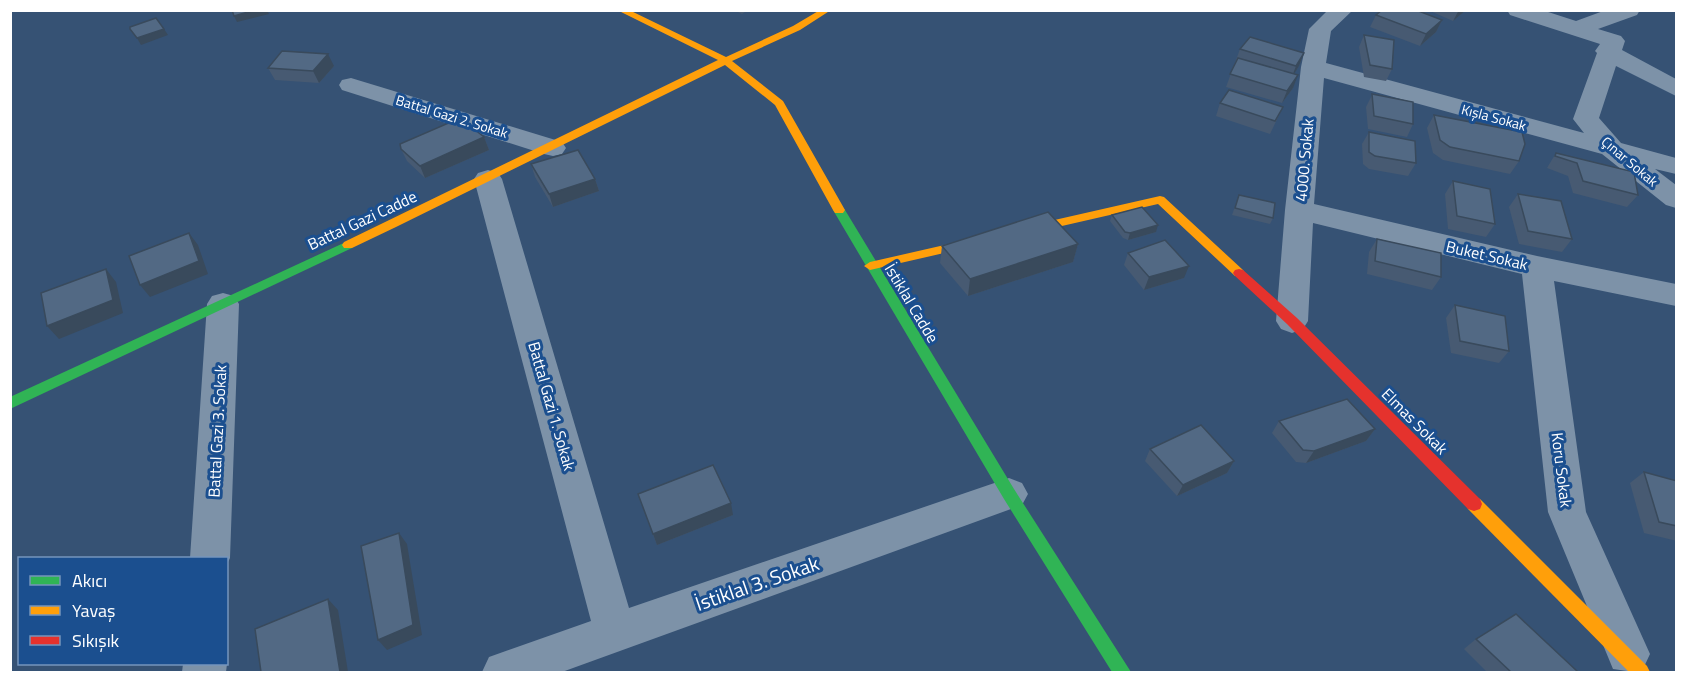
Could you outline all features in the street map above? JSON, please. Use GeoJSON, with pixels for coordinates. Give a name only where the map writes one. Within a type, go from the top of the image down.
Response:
{"type":"FeatureCollection","features":[{"type":"Feature","properties":{"kind":"street","name":"İstiklal Cadde"},"geometry":{"type":"LineString","coordinates":[[621,10],[725,60],[779,103],[870,266],[1009,494],[1122,672]]}},
{"type":"Feature","properties":{"kind":"street","name":"Battal Gazi Cadde"},"geometry":{"type":"LineString","coordinates":[[10,404],[553,148],[725,60],[807,24],[827,10]]}},
{"type":"Feature","properties":{"kind":"street","name":"4000. Sokak"},"geometry":{"type":"LineString","coordinates":[[1292,321],[1299,210],[1313,67],[1320,29],[1342,10]]}},
{"type":"Feature","properties":{"kind":"street"},"geometry":{"type":"LineString","coordinates":[[1518,10],[1613,41],[1607,51],[1677,89]]}},
{"type":"Feature","properties":{"kind":"street"},"geometry":{"type":"LineString","coordinates":[[1576,29],[1629,10]]}},
{"type":"Feature","properties":{"kind":"street","name":"Çınar Sokak"},"geometry":{"type":"LineString","coordinates":[[1607,51],[1586,119],[1612,149],[1677,199]]}},
{"type":"Feature","properties":{"kind":"street","name":"Kışla Sokak"},"geometry":{"type":"LineString","coordinates":[[1313,67],[1677,166]]}},
{"type":"Feature","properties":{"kind":"street","name":"Battal Gazi 2. Sokak"},"geometry":{"type":"LineString","coordinates":[[351,85],[553,148]]}},
{"type":"Feature","properties":{"kind":"street","name":"Battal Gazi 1. Sokak"},"geometry":{"type":"LineString","coordinates":[[488,179],[615,633]]}},
{"type":"Feature","properties":{"kind":"street","name":"Elmas Sokak"},"geometry":{"type":"LineString","coordinates":[[870,266],[1160,200],[1292,321],[1636,667]]}},
{"type":"Feature","properties":{"kind":"street","name":"Buket Sokak"},"geometry":{"type":"LineString","coordinates":[[1299,210],[1537,267],[1677,295]]}},
{"type":"Feature","properties":{"kind":"street","name":"Koru Sokak"},"geometry":{"type":"LineString","coordinates":[[1537,267],[1567,512],[1636,667]]}},
{"type":"Feature","properties":{"kind":"street","name":"Battal Gazi 3. Sokak"},"geometry":{"type":"LineString","coordinates":[[210,557],[223,304]]}},
{"type":"Feature","properties":{"kind":"street","name":"İstiklal 3. Sokak"},"geometry":{"type":"LineString","coordinates":[[504,672],[1009,494]]}},
{"type":"Feature","properties":{"kind":"building"},"geometry":{"type":"Polygon","coordinates":[[[232,10],[255,10],[234,16],[232,10]]]}},
{"type":"Feature","properties":{"kind":"building"},"geometry":{"type":"Polygon","coordinates":[[[1382,10],[1416,10],[1442,20],[1426,34],[1376,15],[1382,10]]]}},
{"type":"Feature","properties":{"kind":"building"},"geometry":{"type":"Polygon","coordinates":[[[156,18],[164,29],[137,38],[130,29],[130,27],[156,18]]]}},
{"type":"Feature","properties":{"kind":"building"},"geometry":{"type":"Polygon","coordinates":[[[1364,35],[1394,40],[1392,69],[1370,65],[1364,35]]]}},
{"type":"Feature","properties":{"kind":"building"},"geometry":{"type":"Polygon","coordinates":[[[1250,37],[1304,53],[1296,66],[1240,49],[1250,37]]]}},
{"type":"Feature","properties":{"kind":"building"},"geometry":{"type":"Polygon","coordinates":[[[282,51],[328,54],[313,71],[268,68],[282,51]]]}},
{"type":"Feature","properties":{"kind":"building"},"geometry":{"type":"Polygon","coordinates":[[[1238,58],[1298,75],[1287,91],[1230,74],[1238,58]]]}},
{"type":"Feature","properties":{"kind":"building"},"geometry":{"type":"Polygon","coordinates":[[[1229,90],[1283,107],[1275,121],[1220,103],[1229,90]]]}},
{"type":"Feature","properties":{"kind":"building"},"geometry":{"type":"Polygon","coordinates":[[[1372,94],[1413,102],[1413,124],[1374,116],[1372,94]]]}},
{"type":"Feature","properties":{"kind":"building"},"geometry":{"type":"Polygon","coordinates":[[[1434,115],[1522,132],[1525,144],[1519,161],[1450,147],[1440,140],[1434,115]]]}},
{"type":"Feature","properties":{"kind":"building"},"geometry":{"type":"Polygon","coordinates":[[[460,118],[484,137],[420,166],[401,149],[400,144],[460,118]]]}},
{"type":"Feature","properties":{"kind":"building"},"geometry":{"type":"Polygon","coordinates":[[[1369,132],[1415,141],[1416,163],[1375,156],[1369,152],[1369,132]]]}},
{"type":"Feature","properties":{"kind":"building"},"geometry":{"type":"Polygon","coordinates":[[[578,150],[595,179],[549,194],[531,164],[578,150]]]}},
{"type":"Feature","properties":{"kind":"building"},"geometry":{"type":"Polygon","coordinates":[[[1556,153],[1634,172],[1638,195],[1583,181],[1577,163],[1555,156],[1556,153]]]}},
{"type":"Feature","properties":{"kind":"building"},"geometry":{"type":"Polygon","coordinates":[[[1453,181],[1490,189],[1495,224],[1457,216],[1453,181]]]}},
{"type":"Feature","properties":{"kind":"building"},"geometry":{"type":"Polygon","coordinates":[[[1518,194],[1561,201],[1572,239],[1528,231],[1518,194]]]}},
{"type":"Feature","properties":{"kind":"building"},"geometry":{"type":"Polygon","coordinates":[[[1239,195],[1275,203],[1273,218],[1235,208],[1239,195]]]}},
{"type":"Feature","properties":{"kind":"building"},"geometry":{"type":"Polygon","coordinates":[[[1142,207],[1158,225],[1130,233],[1125,232],[1112,215],[1142,207]]]}},
{"type":"Feature","properties":{"kind":"building"},"geometry":{"type":"Polygon","coordinates":[[[1048,212],[1078,244],[970,279],[942,246],[1048,212]]]}},
{"type":"Feature","properties":{"kind":"building"},"geometry":{"type":"Polygon","coordinates":[[[189,233],[199,261],[140,285],[129,256],[189,233]]]}},
{"type":"Feature","properties":{"kind":"building"},"geometry":{"type":"Polygon","coordinates":[[[1377,239],[1441,253],[1441,277],[1375,261],[1377,239]]]}},
{"type":"Feature","properties":{"kind":"building"},"geometry":{"type":"Polygon","coordinates":[[[1165,240],[1189,266],[1149,277],[1128,253],[1165,240]]]}},
{"type":"Feature","properties":{"kind":"building"},"geometry":{"type":"Polygon","coordinates":[[[106,269],[113,300],[47,326],[41,293],[106,269]]]}},
{"type":"Feature","properties":{"kind":"building"},"geometry":{"type":"Polygon","coordinates":[[[1455,305],[1505,316],[1509,351],[1460,341],[1455,305]]]}},
{"type":"Feature","properties":{"kind":"building"},"geometry":{"type":"Polygon","coordinates":[[[1347,399],[1375,429],[1314,451],[1303,450],[1279,421],[1347,399]]]}},
{"type":"Feature","properties":{"kind":"building"},"geometry":{"type":"Polygon","coordinates":[[[1201,425],[1234,461],[1183,485],[1150,449],[1201,425]]]}},
{"type":"Feature","properties":{"kind":"building"},"geometry":{"type":"Polygon","coordinates":[[[713,465],[731,503],[653,534],[638,494],[713,465]]]}},
{"type":"Feature","properties":{"kind":"building"},"geometry":{"type":"Polygon","coordinates":[[[1644,472],[1677,481],[1677,526],[1659,522],[1644,472]]]}},
{"type":"Feature","properties":{"kind":"building"},"geometry":{"type":"Polygon","coordinates":[[[399,533],[413,625],[378,640],[361,546],[399,533]]]}},
{"type":"Feature","properties":{"kind":"building"},"geometry":{"type":"Polygon","coordinates":[[[328,599],[340,672],[261,672],[255,629],[328,599]]]}},
{"type":"Feature","properties":{"kind":"building"},"geometry":{"type":"Polygon","coordinates":[[[1516,614],[1578,672],[1511,672],[1476,639],[1516,614]]]}},
{"type":"Feature","properties":{"kind":"traffic: fast"},"geometry":{"type":"LineString","coordinates":[[839,210],[1009,494],[1122,672]]}},
{"type":"Feature","properties":{"kind":"traffic: fast"},"geometry":{"type":"LineString","coordinates":[[10,404],[348,245]]}},
{"type":"Feature","properties":{"kind":"traffic: slow"},"geometry":{"type":"LineString","coordinates":[[621,10],[725,60],[779,103],[839,210]]}},
{"type":"Feature","properties":{"kind":"traffic: slow"},"geometry":{"type":"LineString","coordinates":[[348,245],[716,65],[781,36],[827,10]]}},
{"type":"Feature","properties":{"kind":"traffic: slow"},"geometry":{"type":"LineString","coordinates":[[870,266],[1160,200],[1239,273]]}},
{"type":"Feature","properties":{"kind":"traffic: slow"},"geometry":{"type":"LineString","coordinates":[[1474,504],[1641,672]]}},
{"type":"Feature","properties":{"kind":"traffic: jam"},"geometry":{"type":"LineString","coordinates":[[1239,273],[1292,321],[1474,504]]}}]}
